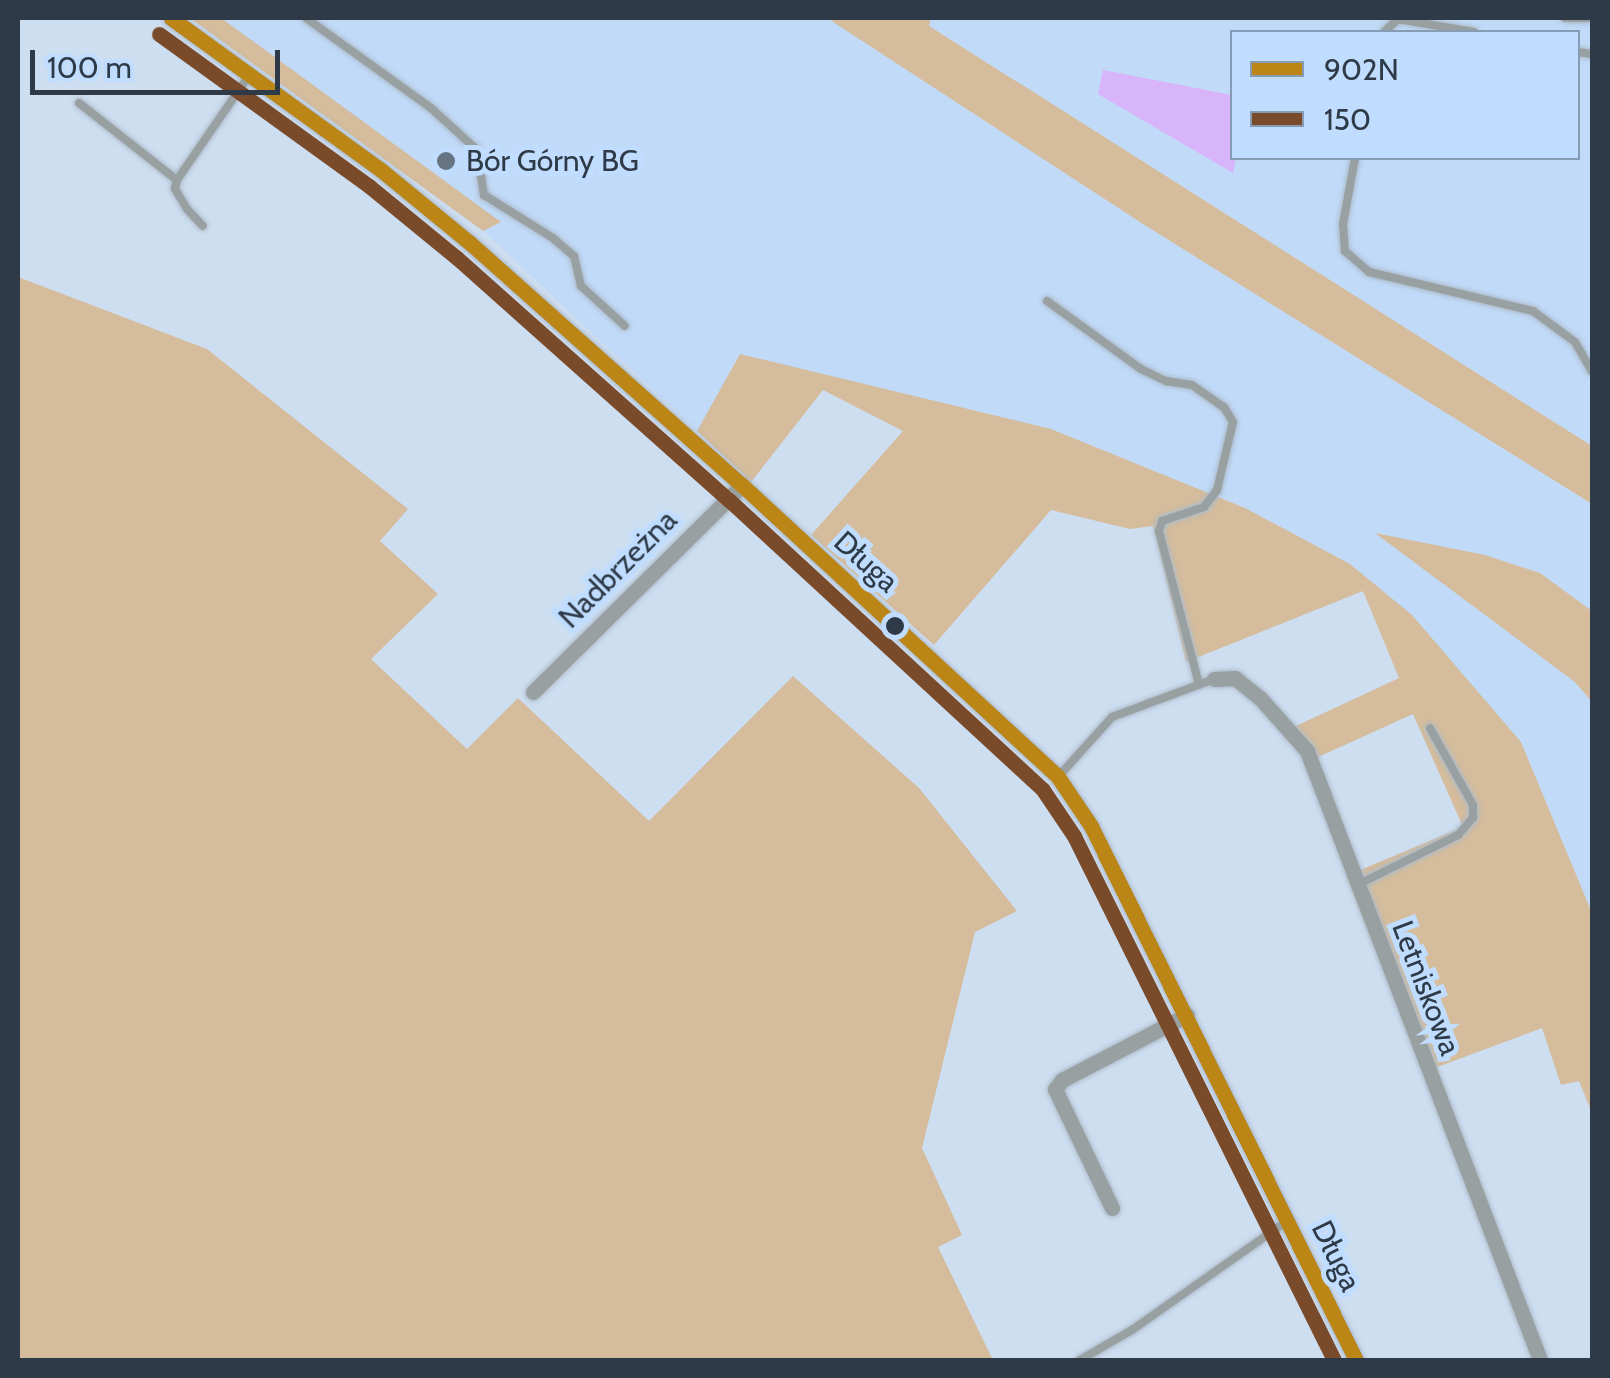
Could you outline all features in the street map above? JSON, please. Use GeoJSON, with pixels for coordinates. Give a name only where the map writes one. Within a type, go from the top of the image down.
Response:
{"type":"FeatureCollection","features":[{"type":"Feature","properties":{"kind":"street","name":"Długa"},"geometry":{"type":"LineString","coordinates":[[171,18],[381,170],[470,243],[1058,777],[1092,826],[1356,1360]]}},
{"type":"Feature","properties":{"kind":"street","name":"Nadbrzeżna"},"geometry":{"type":"LineString","coordinates":[[533,692],[742,486]]}},
{"type":"Feature","properties":{"kind":"street","name":"Letniskowa"},"geometry":{"type":"LineString","coordinates":[[1207,682],[1235,678],[1302,742],[1540,1360]]}},
{"type":"Feature","properties":{"kind":"street"},"geometry":{"type":"LineString","coordinates":[[1112,1208],[1056,1089],[1062,1080],[1187,1015]]}},
{"type":"Feature","properties":{"kind":"lane"},"geometry":{"type":"LineString","coordinates":[[306,18],[431,108],[477,150],[484,195],[554,238],[574,256],[581,286],[625,326]]}},
{"type":"Feature","properties":{"kind":"lane"},"geometry":{"type":"LineString","coordinates":[[1386,30],[1398,18],[1463,30]]}},
{"type":"Feature","properties":{"kind":"lane"},"geometry":{"type":"LineString","coordinates":[[1564,18],[1589,18]]}},
{"type":"Feature","properties":{"kind":"lane"},"geometry":{"type":"LineString","coordinates":[[203,226],[187,209],[175,188],[176,180],[250,74]]}},
{"type":"Feature","properties":{"kind":"lane"},"geometry":{"type":"LineString","coordinates":[[79,103],[176,180]]}},
{"type":"Feature","properties":{"kind":"lane"},"geometry":{"type":"LineString","coordinates":[[1355,160],[1342,224],[1344,252],[1369,272],[1533,311],[1575,342],[1592,372]]}},
{"type":"Feature","properties":{"kind":"lane"},"geometry":{"type":"LineString","coordinates":[[1047,301],[1141,369],[1166,381],[1192,385],[1224,407],[1232,422],[1217,490],[1204,507],[1162,521],[1160,531],[1207,682],[1112,717],[1058,777]]}},
{"type":"Feature","properties":{"kind":"lane"},"geometry":{"type":"LineString","coordinates":[[1357,885],[1458,834],[1473,818],[1472,805],[1430,728]]}},
{"type":"Feature","properties":{"kind":"lane"},"geometry":{"type":"LineString","coordinates":[[1080,1360],[1132,1330],[1288,1220]]}},
{"type":"Feature","properties":{"kind":"shaded area"},"geometry":{"type":"Polygon","coordinates":[[[190,18],[827,18],[1143,224],[1592,504],[1592,611],[1540,573],[1485,555],[1377,534],[1575,682],[1592,702],[1592,913],[1521,742],[1350,564],[1245,508],[1051,429],[740,355],[697,431],[483,231],[190,18]]]}},
{"type":"Feature","properties":{"kind":"shaded area"},"geometry":{"type":"Polygon","coordinates":[[[190,18],[221,18],[501,222],[483,231],[190,18]]]}},
{"type":"Feature","properties":{"kind":"shaded area"},"geometry":{"type":"Polygon","coordinates":[[[827,18],[931,18],[929,26],[1592,446],[1592,504],[1143,224],[827,18]]]}},
{"type":"Feature","properties":{"kind":"shaded area"},"geometry":{"type":"Polygon","coordinates":[[[931,18],[1592,18],[1592,446],[929,26],[931,18]]]}},
{"type":"Feature","properties":{"kind":"shaded area"},"geometry":{"type":"Polygon","coordinates":[[[1103,70],[1230,95],[1230,160],[1236,160],[1233,173],[1098,94],[1103,70]]]}},
{"type":"Feature","properties":{"kind":"shaded area"},"geometry":{"type":"Polygon","coordinates":[[[18,277],[207,349],[408,509],[380,541],[438,594],[371,659],[467,749],[518,698],[649,821],[793,676],[919,788],[1017,911],[975,932],[922,1148],[962,1235],[938,1247],[993,1360],[18,1360],[18,277]]]}},
{"type":"Feature","properties":{"kind":"shaded area"},"geometry":{"type":"Polygon","coordinates":[[[740,354],[1051,429],[1245,508],[1350,564],[1412,615],[1521,742],[1592,913],[1592,1113],[1579,1081],[1561,1085],[1542,1028],[1424,1072],[1346,876],[1463,827],[1413,714],[1316,758],[1296,726],[1399,678],[1363,591],[1186,662],[1153,526],[1130,529],[1051,510],[934,645],[811,535],[903,431],[823,390],[751,482],[697,431],[740,354]]]}},
{"type":"Feature","properties":{"kind":"shaded area"},"geometry":{"type":"Polygon","coordinates":[[[1375,533],[1485,555],[1540,573],[1592,611],[1592,702],[1575,682],[1375,533]]]}},
{"type":"Feature","properties":{"kind":"transit line","name":"902N"},"geometry":{"type":"LineString","coordinates":[[171,18],[381,170],[470,243],[742,485],[1058,777],[1091,826],[1356,1360]]}},
{"type":"Feature","properties":{"kind":"transit line","name":"150"},"geometry":{"type":"LineString","coordinates":[[159,34],[369,186],[457,258],[729,500],[1043,790],[1074,836],[1334,1360]]}},
{"type":"Feature","properties":{"kind":"place","name":"Bór Górny BG"},"geometry":{"type":"Point","coordinates":[446,161]}}]}
